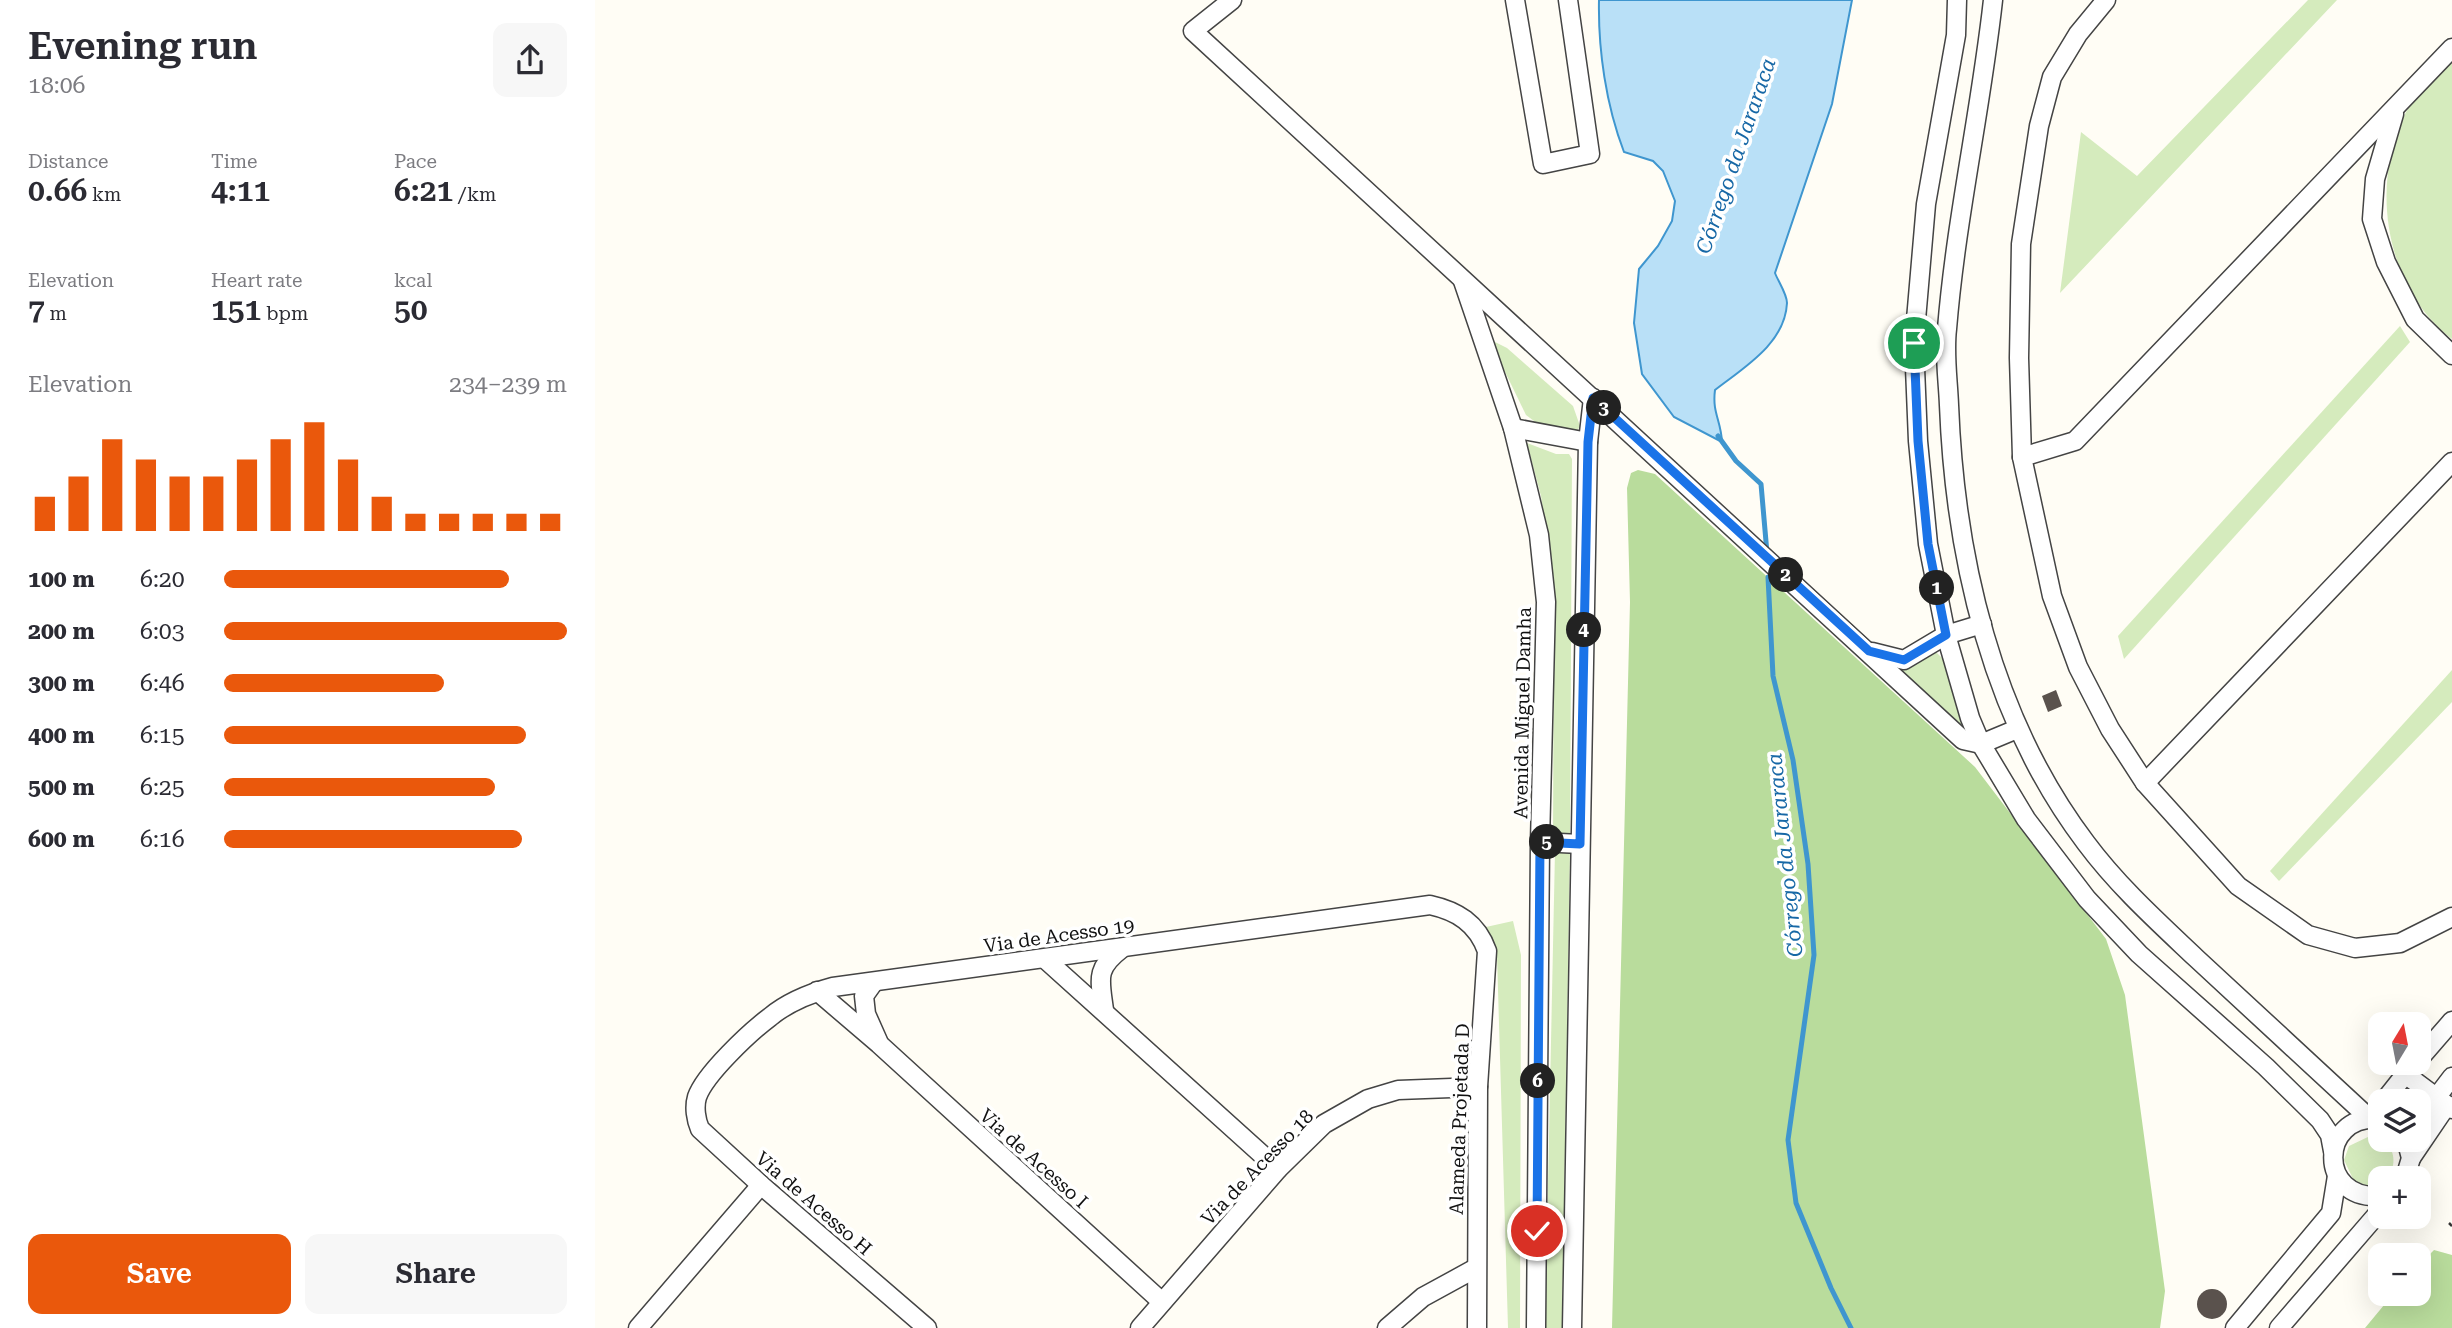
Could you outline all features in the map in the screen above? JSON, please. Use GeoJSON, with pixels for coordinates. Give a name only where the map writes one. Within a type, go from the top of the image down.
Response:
{"type":"FeatureCollection","features":[{"type":"Feature","properties":{"kind":"street"},"geometry":{"type":"LineString","coordinates":[[1231,0],[1193,31],[1963,740],[1981,744],[2017,729]]}},
{"type":"Feature","properties":{"kind":"street"},"geometry":{"type":"LineString","coordinates":[[1515,0],[1543,164],[1590,154],[1568,0]]}},
{"type":"Feature","properties":{"kind":"street"},"geometry":{"type":"LineString","coordinates":[[1957,0],[1956,35],[1926,204],[1914,343],[1918,441],[1928,544],[1946,635],[1970,718],[1981,744],[2045,848],[2087,899],[2139,954],[2266,1067],[2320,1120],[2330,1135],[2337,1177],[2331,1213],[2316,1235],[2235,1328]]}},
{"type":"Feature","properties":{"kind":"street"},"geometry":{"type":"LineString","coordinates":[[1993,0],[1987,55],[1962,197],[1946,332],[1951,450],[1960,532],[1982,624],[2017,729],[2080,834],[2134,899],[2368,1107]]}},
{"type":"Feature","properties":{"kind":"street"},"geometry":{"type":"LineString","coordinates":[[2106,0],[2078,34],[2052,77],[2039,126],[2021,244],[2018,358],[2022,457],[2052,596],[2078,667],[2110,729],[2145,783],[2238,886],[2308,935],[2355,948],[2400,943],[2452,917]]}},
{"type":"Feature","properties":{"kind":"street"},"geometry":{"type":"LineString","coordinates":[[2022,457],[2075,441],[2395,111],[2452,48]]}},
{"type":"Feature","properties":{"kind":"street"},"geometry":{"type":"LineString","coordinates":[[2395,111],[2375,179],[2372,219],[2386,262],[2415,319],[2452,355]]}},
{"type":"Feature","properties":{"kind":"street","name":"Avenida Miguel Damha"},"geometry":{"type":"LineString","coordinates":[[1461,278],[1513,428],[1539,536],[1546,602],[1540,842],[1536,1328]]}},
{"type":"Feature","properties":{"kind":"street"},"geometry":{"type":"LineString","coordinates":[[1572,1328],[1588,442],[1593,398]]}},
{"type":"Feature","properties":{"kind":"street"},"geometry":{"type":"LineString","coordinates":[[1513,428],[1588,442]]}},
{"type":"Feature","properties":{"kind":"street"},"geometry":{"type":"LineString","coordinates":[[2145,783],[2452,462]]}},
{"type":"Feature","properties":{"kind":"street"},"geometry":{"type":"LineString","coordinates":[[1869,651],[1904,660],[1946,635],[1982,624]]}},
{"type":"Feature","properties":{"kind":"street"},"geometry":{"type":"LineString","coordinates":[[1540,842],[1580,844]]}},
{"type":"Feature","properties":{"kind":"street","name":"Via de Acesso 19"},"geometry":{"type":"LineString","coordinates":[[697,1097],[717,1069],[769,1017],[817,991],[1430,905],[1450,909],[1465,918]]}},
{"type":"Feature","properties":{"kind":"street","name":"Alameda Projetada D"},"geometry":{"type":"LineString","coordinates":[[1465,918],[1483,939],[1487,951],[1478,1087],[1476,1328]]}},
{"type":"Feature","properties":{"kind":"street"},"geometry":{"type":"LineString","coordinates":[[1104,1010],[1100,978],[1104,962],[1122,948]]}},
{"type":"Feature","properties":{"kind":"street"},"geometry":{"type":"LineString","coordinates":[[1045,958],[1278,1169]]}},
{"type":"Feature","properties":{"kind":"street","name":"Via de Acesso I"},"geometry":{"type":"LineString","coordinates":[[874,982],[864,996],[866,1014],[879,1044]]}},
{"type":"Feature","properties":{"kind":"street","name":"Via de Acesso I"},"geometry":{"type":"LineString","coordinates":[[817,991],[879,1044],[1162,1302]]}},
{"type":"Feature","properties":{"kind":"street"},"geometry":{"type":"LineString","coordinates":[[2431,1045],[2452,1021]]}},
{"type":"Feature","properties":{"kind":"street"},"geometry":{"type":"LineString","coordinates":[[2394,1089],[2405,1075]]}},
{"type":"Feature","properties":{"kind":"street"},"geometry":{"type":"LineString","coordinates":[[2421,1075],[2445,1104]]}},
{"type":"Feature","properties":{"kind":"street"},"geometry":{"type":"LineString","coordinates":[[2409,1166],[2445,1104],[2452,1077]]}},
{"type":"Feature","properties":{"kind":"street","name":"Via de Acesso 18"},"geometry":{"type":"LineString","coordinates":[[1140,1328],[1278,1169],[1324,1124],[1368,1099],[1398,1090],[1478,1087]]}},
{"type":"Feature","properties":{"kind":"street","name":"Via de Acesso H"},"geometry":{"type":"LineString","coordinates":[[697,1097],[697,1122],[700,1129],[926,1328]]}},
{"type":"Feature","properties":{"kind":"street"},"geometry":{"type":"LineString","coordinates":[[2333,1151],[2346,1129],[2368,1119]]}},
{"type":"Feature","properties":{"kind":"street"},"geometry":{"type":"LineString","coordinates":[[2409,1152],[2411,1158]]}},
{"type":"Feature","properties":{"kind":"street"},"geometry":{"type":"LineString","coordinates":[[2337,1177],[2356,1193],[2368,1194]]}},
{"type":"Feature","properties":{"kind":"street"},"geometry":{"type":"LineString","coordinates":[[638,1328],[761,1185]]}},
{"type":"Feature","properties":{"kind":"street"},"geometry":{"type":"LineString","coordinates":[[2279,1328],[2368,1225]]}},
{"type":"Feature","properties":{"kind":"street"},"geometry":{"type":"LineString","coordinates":[[1387,1328],[1423,1297],[1476,1268]]}},
{"type":"Feature","properties":{"kind":"green space"},"geometry":{"type":"Polygon","coordinates":[[[2308,0],[2337,0],[2060,293],[2081,132],[2137,176],[2308,0]]]}},
{"type":"Feature","properties":{"kind":"green space"},"geometry":{"type":"Polygon","coordinates":[[[2452,56],[2452,339],[2430,318],[2412,293],[2399,265],[2390,235],[2387,204],[2388,173],[2394,143],[2405,114],[2420,90],[2452,56]]]}},
{"type":"Feature","properties":{"kind":"green space"},"geometry":{"type":"Polygon","coordinates":[[[2400,326],[2410,342],[2124,659],[2118,636],[2400,326]]]}},
{"type":"Feature","properties":{"kind":"green space"},"geometry":{"type":"Polygon","coordinates":[[[1493,341],[1507,348],[1573,406],[1580,426],[1575,434],[1542,427],[1526,415],[1491,343],[1493,341]]]}},
{"type":"Feature","properties":{"kind":"green space"},"geometry":{"type":"Polygon","coordinates":[[[1527,443],[1556,454],[1569,454],[1572,459],[1570,840],[1553,839],[1554,580],[1541,496],[1527,443]]]}},
{"type":"Feature","properties":{"kind":"green space"},"geometry":{"type":"Polygon","coordinates":[[[1638,470],[1655,474],[1975,767],[2106,939],[2125,995],[2165,1291],[2160,1328],[1612,1328],[1630,602],[1627,488],[1631,473],[1638,470]]]}},
{"type":"Feature","properties":{"kind":"green space"},"geometry":{"type":"Polygon","coordinates":[[[1935,651],[1946,662],[1968,732],[1961,733],[1902,676],[1900,667],[1935,651]]]}},
{"type":"Feature","properties":{"kind":"green space"},"geometry":{"type":"Polygon","coordinates":[[[2452,670],[2452,702],[2279,881],[2270,871],[2452,670]]]}},
{"type":"Feature","properties":{"kind":"green space"},"geometry":{"type":"Polygon","coordinates":[[[1555,851],[1570,851],[1562,1328],[1545,1328],[1555,851]]]}},
{"type":"Feature","properties":{"kind":"green space"},"geometry":{"type":"Polygon","coordinates":[[[1513,921],[1521,955],[1520,1328],[1508,1328],[1497,956],[1486,927],[1513,921]]]}},
{"type":"Feature","properties":{"kind":"green space"},"geometry":{"type":"Polygon","coordinates":[[[2368,1137],[2368,1152],[2392,1152],[2392,1166],[2368,1166],[2368,1186],[2354,1181],[2344,1160],[2349,1146],[2368,1137]]]}},
{"type":"Feature","properties":{"kind":"green space"},"geometry":{"type":"Polygon","coordinates":[[[2434,1250],[2452,1255],[2452,1328],[2365,1328],[2383,1306],[2431,1306],[2431,1253],[2434,1250]]]}},
{"type":"Feature","properties":{"kind":"water"},"geometry":{"type":"Polygon","coordinates":[[[1599,0],[1852,0],[1832,104],[1775,273],[1787,299],[1784,318],[1779,331],[1761,354],[1715,390],[1722,442],[1674,417],[1642,374],[1634,323],[1639,269],[1658,246],[1672,221],[1675,201],[1663,171],[1653,161],[1624,152],[1604,77],[1599,0]]]}},
{"type":"Feature","properties":{"kind":"building"},"geometry":{"type":"Polygon","coordinates":[[[2056,690],[2062,706],[2048,712],[2042,696],[2056,690]]]}},
{"type":"Feature","properties":{"kind":"building"},"geometry":{"type":"Polygon","coordinates":[[[2212,1289],[2223,1293],[2227,1304],[2223,1315],[2212,1319],[2201,1315],[2197,1304],[2201,1293],[2212,1289]]]}},
{"type":"Feature","properties":{"kind":"waterway","name":"Córrego da Jararaca"},"geometry":{"type":"LineString","coordinates":[[1718,436],[1736,461],[1761,484],[1767,553]]}},
{"type":"Feature","properties":{"kind":"waterway","name":"Córrego da Jararaca"},"geometry":{"type":"LineString","coordinates":[[1768,577],[1773,676],[1793,760],[1808,864],[1814,955],[1788,1140],[1796,1203],[1831,1288],[1851,1328]]}},
{"type":"Feature","properties":{"kind":"route"},"geometry":{"type":"LineString","coordinates":[[1537,1231],[1540,842],[1580,844],[1588,442],[1593,398],[1869,651],[1904,660],[1946,635],[1928,544],[1918,441],[1914,343]]}}]}
